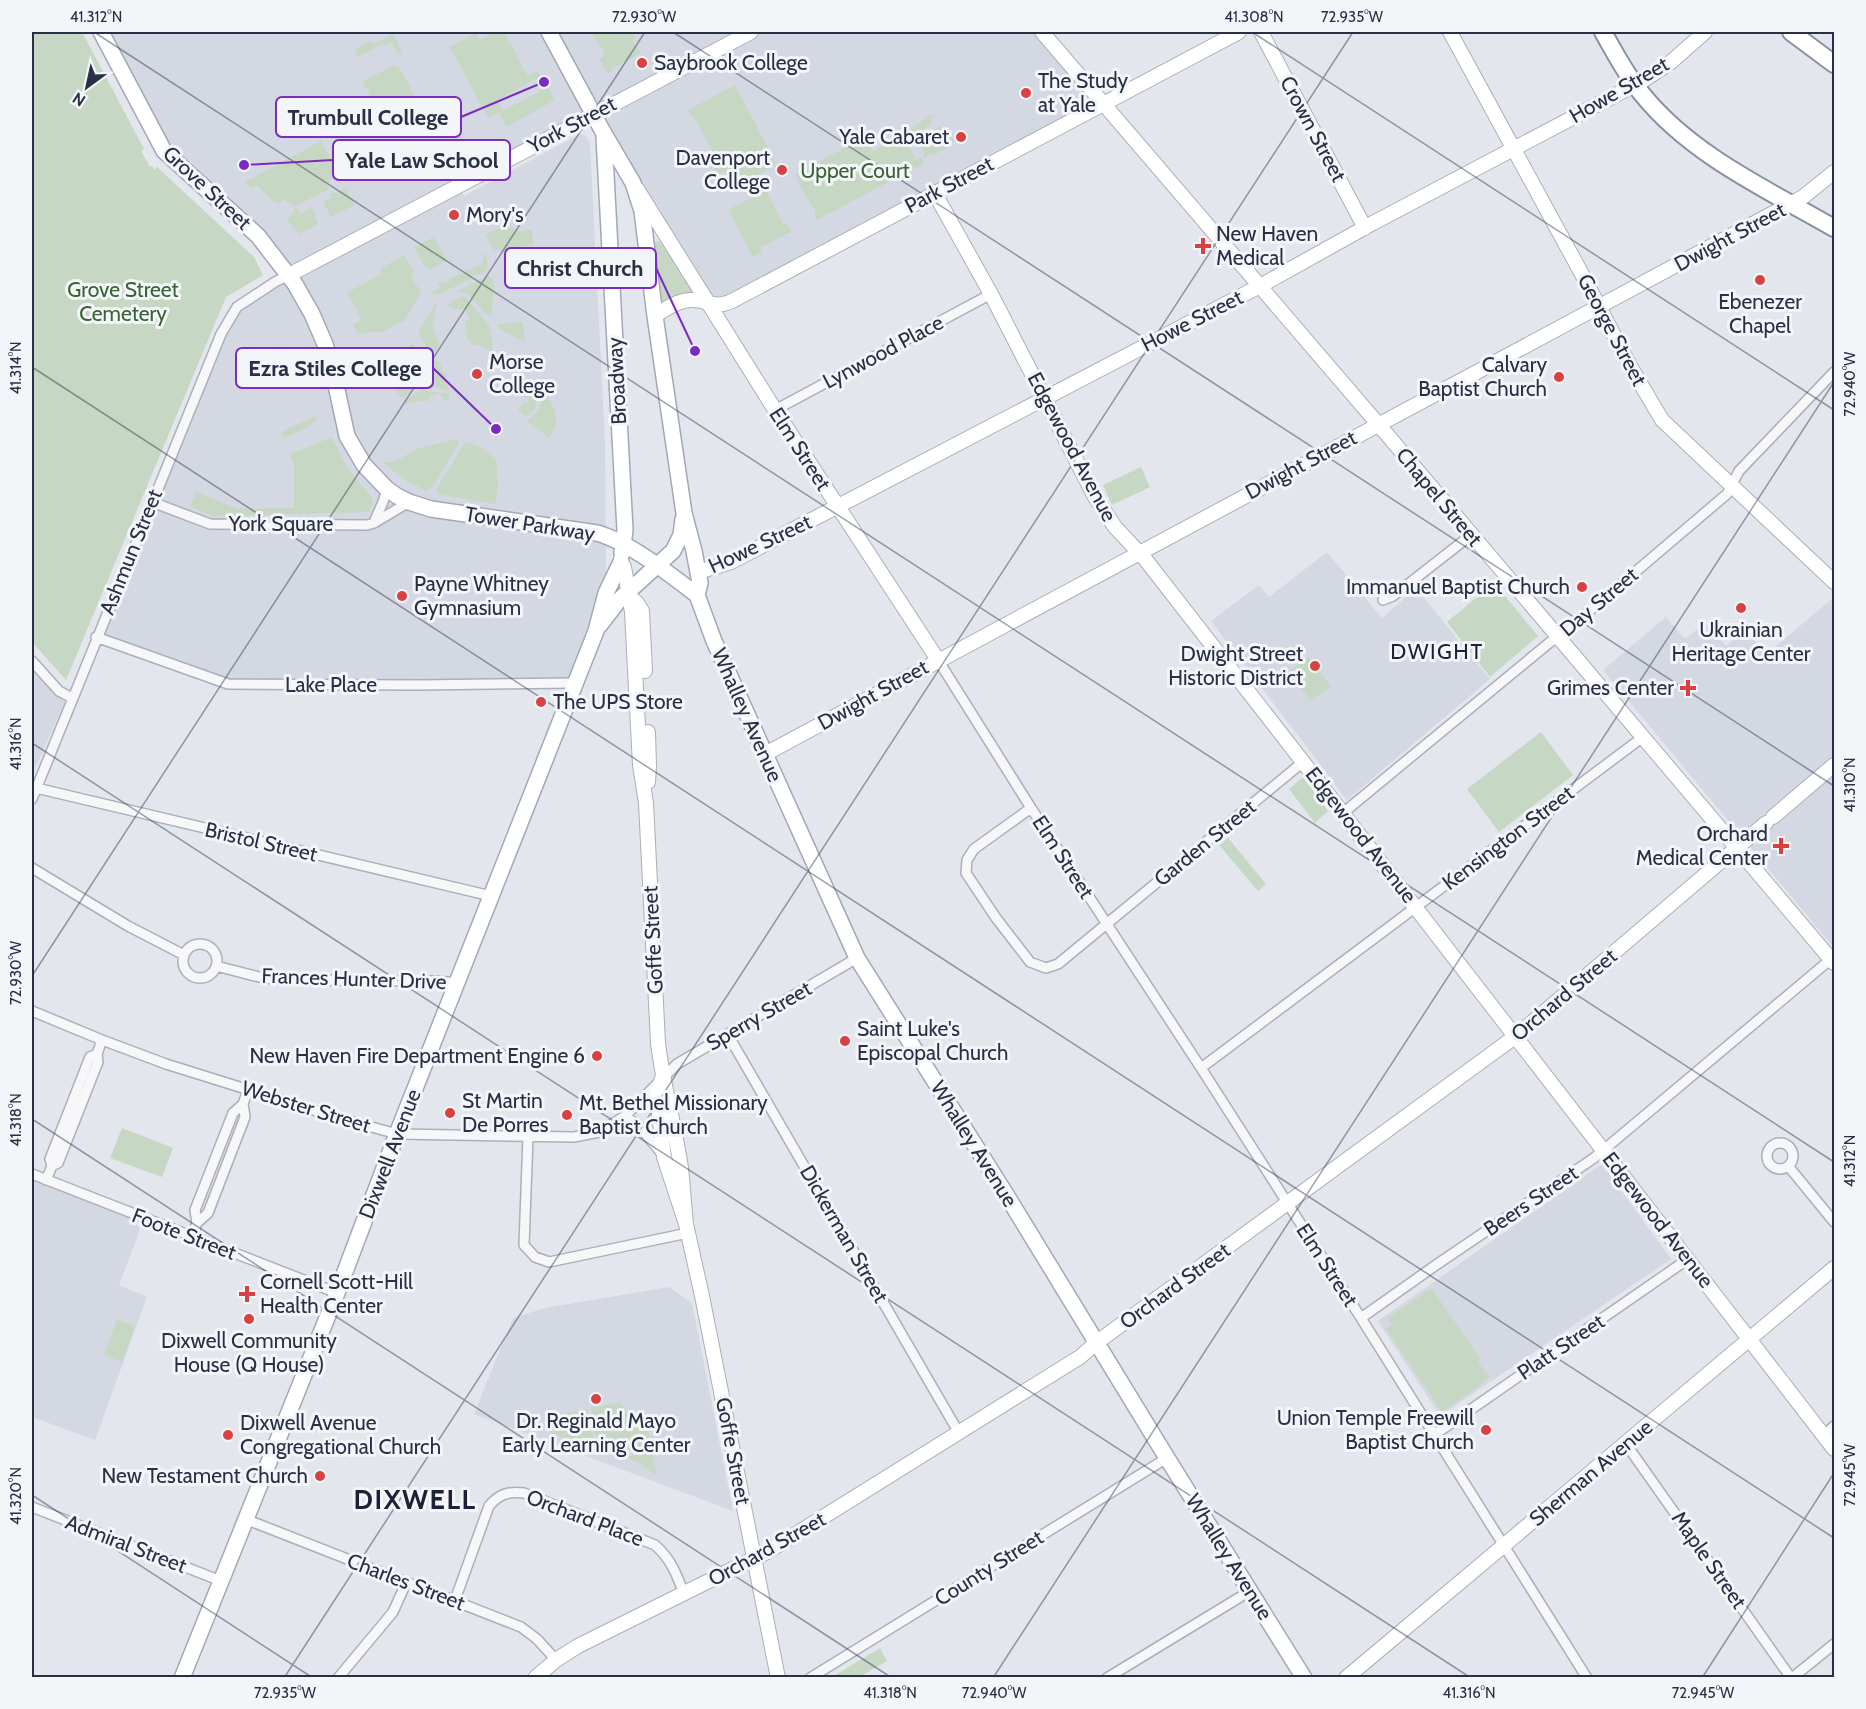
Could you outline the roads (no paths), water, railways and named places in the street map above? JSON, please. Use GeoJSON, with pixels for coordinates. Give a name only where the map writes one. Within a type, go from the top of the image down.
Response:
{"type":"FeatureCollection","features":[{"type":"Feature","properties":{"kind":"highway"},"geometry":{"type":"LineString","coordinates":[[1603,32],[1634,85],[1652,105],[1692,141],[1729,166],[1834,228]]}},
{"type":"Feature","properties":{"kind":"highway"},"geometry":{"type":"LineString","coordinates":[[1791,32],[1834,64]]}},
{"type":"Feature","properties":{"kind":"main road","name":"Grove Street"},"geometry":{"type":"LineString","coordinates":[[101,32],[164,151],[258,236],[289,275]]}},
{"type":"Feature","properties":{"kind":"main road","name":"Elm Street"},"geometry":{"type":"LineString","coordinates":[[549,32],[633,183],[837,507],[938,660]]}},
{"type":"Feature","properties":{"kind":"main road","name":"York Street"},"geometry":{"type":"LineString","coordinates":[[289,275],[751,32]]}},
{"type":"Feature","properties":{"kind":"main road","name":"Chapel Street"},"geometry":{"type":"LineString","coordinates":[[1042,32],[1833,961]]}},
{"type":"Feature","properties":{"kind":"main road","name":"Park Street"},"geometry":{"type":"LineString","coordinates":[[655,316],[672,305],[685,301],[693,300],[724,305],[1239,32]]}},
{"type":"Feature","properties":{"kind":"main road","name":"Crown Street"},"geometry":{"type":"LineString","coordinates":[[1260,32],[1365,228]]}},
{"type":"Feature","properties":{"kind":"main road","name":"George Street"},"geometry":{"type":"LineString","coordinates":[[1450,32],[1630,366],[1662,420],[1832,576]]}},
{"type":"Feature","properties":{"kind":"main road","name":"Howe Street"},"geometry":{"type":"LineString","coordinates":[[698,572],[731,562],[1260,286],[1634,85],[1671,62],[1705,32]]}},
{"type":"Feature","properties":{"kind":"main road","name":"Broadway"},"geometry":{"type":"LineString","coordinates":[[604,134],[625,530],[622,555]]}},
{"type":"Feature","properties":{"kind":"main road","name":"Dwight Street"},"geometry":{"type":"LineString","coordinates":[[765,754],[1792,203],[1834,172]]}},
{"type":"Feature","properties":{"kind":"main road","name":"Broadway"},"geometry":{"type":"LineString","coordinates":[[633,183],[645,222],[655,316],[684,513]]}},
{"type":"Feature","properties":{"kind":"main road"},"geometry":{"type":"LineString","coordinates":[[607,200],[612,192],[619,191],[638,200]]}},
{"type":"Feature","properties":{"kind":"main road","name":"Edgewood Avenue"},"geometry":{"type":"LineString","coordinates":[[934,192],[991,294],[1095,497],[1115,527],[1139,552],[1416,906],[1750,1340],[1829,1431],[1834,1449]]}},
{"type":"Feature","properties":{"kind":"main road","name":"Tower Parkway"},"geometry":{"type":"LineString","coordinates":[[289,275],[312,314],[325,344],[347,436],[364,465],[387,489],[409,502],[431,509],[597,533],[622,555],[657,566],[697,595]]}},
{"type":"Feature","properties":{"kind":"main road","name":"Dixwell Avenue"},"geometry":{"type":"LineString","coordinates":[[596,630],[619,600],[628,595],[673,551],[681,535],[684,513]]}},
{"type":"Feature","properties":{"kind":"main road","name":"Whalley Avenue"},"geometry":{"type":"LineString","coordinates":[[684,513],[700,583],[697,595],[714,640],[857,958],[1304,1677]]}},
{"type":"Feature","properties":{"kind":"main road","name":"Goffe Street"},"geometry":{"type":"LineString","coordinates":[[622,555],[632,612],[640,765],[646,803],[657,1033],[662,1077],[668,1096],[681,1169],[687,1229],[778,1677]]}},
{"type":"Feature","properties":{"kind":"main road","name":"Dixwell Avenue"},"geometry":{"type":"LineString","coordinates":[[182,1677],[337,1293],[397,1134],[596,630],[606,593],[622,555]]}},
{"type":"Feature","properties":{"kind":"main road","name":"Orchard Street"},"geometry":{"type":"LineString","coordinates":[[535,1677],[578,1646],[754,1559],[1080,1357],[1516,1036],[1834,765]]}},
{"type":"Feature","properties":{"kind":"main road","name":"Goffe Street"},"geometry":{"type":"LineString","coordinates":[[662,1077],[657,1097],[664,1157],[687,1229]]}},
{"type":"Feature","properties":{"kind":"main road","name":"Sherman Avenue"},"geometry":{"type":"LineString","coordinates":[[1347,1677],[1834,1269]]}},
{"type":"Feature","properties":{"kind":"street","name":"York Street"},"geometry":{"type":"LineString","coordinates":[[237,307],[274,282],[289,275]]}},
{"type":"Feature","properties":{"kind":"street","name":"Lynwood Place"},"geometry":{"type":"LineString","coordinates":[[775,410],[991,294]]}},
{"type":"Feature","properties":{"kind":"street","name":"Ashmun Street"},"geometry":{"type":"LineString","coordinates":[[32,800],[34,788],[220,334],[237,307]]}},
{"type":"Feature","properties":{"kind":"street","name":"Day Street"},"geometry":{"type":"LineString","coordinates":[[1343,813],[1726,495],[1740,471],[1834,372]]}},
{"type":"Feature","properties":{"kind":"street"},"geometry":{"type":"LineString","coordinates":[[374,523],[384,502],[387,489]]}},
{"type":"Feature","properties":{"kind":"street","name":"York Square"},"geometry":{"type":"LineString","coordinates":[[152,502],[210,524],[367,525],[409,502]]}},
{"type":"Feature","properties":{"kind":"street"},"geometry":{"type":"LineString","coordinates":[[1383,600],[1393,596],[1471,535]]}},
{"type":"Feature","properties":{"kind":"street","name":"Lake Place"},"geometry":{"type":"LineString","coordinates":[[96,637],[228,684],[574,683]]}},
{"type":"Feature","properties":{"kind":"street","name":"Elm Street"},"geometry":{"type":"LineString","coordinates":[[938,660],[1031,808],[1361,1318],[1587,1677]]}},
{"type":"Feature","properties":{"kind":"street"},"geometry":{"type":"LineString","coordinates":[[32,661],[59,691],[72,698]]}},
{"type":"Feature","properties":{"kind":"street","name":"Kensington Street"},"geometry":{"type":"LineString","coordinates":[[1201,1068],[1643,737]]}},
{"type":"Feature","properties":{"kind":"street","name":"Garden Street"},"geometry":{"type":"LineString","coordinates":[[1031,808],[974,849],[967,860],[966,873],[996,918],[1030,962],[1046,968],[1058,964],[1303,762]]}},
{"type":"Feature","properties":{"kind":"street","name":"Bristol Street"},"geometry":{"type":"LineString","coordinates":[[34,788],[491,897]]}},
{"type":"Feature","properties":{"kind":"street"},"geometry":{"type":"LineString","coordinates":[[32,868],[128,926],[184,955]]}},
{"type":"Feature","properties":{"kind":"street"},"geometry":{"type":"LineString","coordinates":[[192,946],[209,947],[215,954],[216,966],[210,975],[196,978],[183,966],[184,955],[192,946]]}},
{"type":"Feature","properties":{"kind":"street","name":"Sperry Street"},"geometry":{"type":"LineString","coordinates":[[662,1077],[677,1064],[857,958]]}},
{"type":"Feature","properties":{"kind":"street","name":"Beers Street"},"geometry":{"type":"LineString","coordinates":[[1361,1318],[1604,1150],[1833,961]]}},
{"type":"Feature","properties":{"kind":"street","name":"Frances Hunter Drive"},"geometry":{"type":"LineString","coordinates":[[216,966],[281,980],[458,983]]}},
{"type":"Feature","properties":{"kind":"street","name":"Webster Street"},"geometry":{"type":"LineString","coordinates":[[32,1011],[166,1064],[397,1134],[560,1138],[589,1135],[625,1116],[662,1077]]}},
{"type":"Feature","properties":{"kind":"street","name":"Dickerman Street"},"geometry":{"type":"LineString","coordinates":[[728,1035],[959,1433]]}},
{"type":"Feature","properties":{"kind":"street"},"geometry":{"type":"LineString","coordinates":[[46,1180],[52,1166],[58,1163],[98,1062],[97,1054],[102,1040]]}},
{"type":"Feature","properties":{"kind":"street"},"geometry":{"type":"LineString","coordinates":[[192,1236],[197,1223],[208,1213],[245,1117],[243,1104],[248,1090]]}},
{"type":"Feature","properties":{"kind":"street"},"geometry":{"type":"LineString","coordinates":[[625,1116],[638,1125],[664,1157]]}},
{"type":"Feature","properties":{"kind":"street"},"geometry":{"type":"LineString","coordinates":[[528,1137],[524,1245],[535,1257],[549,1262],[687,1229]]}},
{"type":"Feature","properties":{"kind":"street"},"geometry":{"type":"LineString","coordinates":[[1789,1167],[1834,1222]]}},
{"type":"Feature","properties":{"kind":"street","name":"Foote Street"},"geometry":{"type":"LineString","coordinates":[[32,1174],[337,1293]]}},
{"type":"Feature","properties":{"kind":"street","name":"Platt Street"},"geometry":{"type":"LineString","coordinates":[[1434,1435],[1688,1259]]}},
{"type":"Feature","properties":{"kind":"street","name":"Maple Street"},"geometry":{"type":"LineString","coordinates":[[1626,1444],[1792,1677]]}},
{"type":"Feature","properties":{"kind":"street","name":"County Street"},"geometry":{"type":"LineString","coordinates":[[810,1677],[1167,1458]]}},
{"type":"Feature","properties":{"kind":"street","name":"Orchard Place"},"geometry":{"type":"LineString","coordinates":[[455,1600],[489,1506],[501,1495],[509,1492],[524,1493],[655,1545],[673,1565],[684,1594]]}},
{"type":"Feature","properties":{"kind":"street","name":"Admiral Street"},"geometry":{"type":"LineString","coordinates":[[32,1507],[221,1581]]}},
{"type":"Feature","properties":{"kind":"street","name":"Charles Street"},"geometry":{"type":"LineString","coordinates":[[245,1519],[527,1630],[556,1660]]}},
{"type":"Feature","properties":{"kind":"street"},"geometry":{"type":"LineString","coordinates":[[338,1677],[393,1612],[406,1583]]}},
{"type":"Feature","properties":{"kind":"street"},"geometry":{"type":"LineString","coordinates":[[1107,1677],[1250,1591]]}},
{"type":"Feature","properties":{"kind":"street"},"geometry":{"type":"LineString","coordinates":[[1792,1677],[1834,1644]]}},
{"type":"Feature","properties":{"kind":"place","name":"Saybrook College"},"geometry":{"type":"Point","coordinates":[642,63]}},
{"type":"Feature","properties":{"kind":"place","name":"Trumbull College"},"geometry":{"type":"Point","coordinates":[544,82]}},
{"type":"Feature","properties":{"kind":"place","name":"The Study at Yale"},"geometry":{"type":"Point","coordinates":[1026,93]}},
{"type":"Feature","properties":{"kind":"place","name":"Yale Cabaret"},"geometry":{"type":"Point","coordinates":[961,137]}},
{"type":"Feature","properties":{"kind":"place","name":"Yale Law School"},"geometry":{"type":"Point","coordinates":[244,165]}},
{"type":"Feature","properties":{"kind":"place","name":"Davenport College"},"geometry":{"type":"Point","coordinates":[782,170]}},
{"type":"Feature","properties":{"kind":"place","name":"Mory's"},"geometry":{"type":"Point","coordinates":[454,215]}},
{"type":"Feature","properties":{"kind":"place","name":"New Haven Medical"},"geometry":{"type":"Point","coordinates":[1203,246]}},
{"type":"Feature","properties":{"kind":"place","name":"Ebenezer Chapel"},"geometry":{"type":"Point","coordinates":[1760,280]}},
{"type":"Feature","properties":{"kind":"place","name":"Christ Church"},"geometry":{"type":"Point","coordinates":[695,351]}},
{"type":"Feature","properties":{"kind":"place","name":"Morse College"},"geometry":{"type":"Point","coordinates":[477,374]}},
{"type":"Feature","properties":{"kind":"place","name":"Calvary Baptist Church"},"geometry":{"type":"Point","coordinates":[1559,377]}},
{"type":"Feature","properties":{"kind":"place","name":"Ezra Stiles College"},"geometry":{"type":"Point","coordinates":[496,429]}},
{"type":"Feature","properties":{"kind":"place","name":"Immanuel Baptist Church"},"geometry":{"type":"Point","coordinates":[1582,587]}},
{"type":"Feature","properties":{"kind":"place","name":"Payne Whitney Gymnasium"},"geometry":{"type":"Point","coordinates":[402,596]}},
{"type":"Feature","properties":{"kind":"place","name":"Ukrainian Heritage Center"},"geometry":{"type":"Point","coordinates":[1741,608]}},
{"type":"Feature","properties":{"kind":"place","name":"Dwight Street Historic District"},"geometry":{"type":"Point","coordinates":[1315,666]}},
{"type":"Feature","properties":{"kind":"place","name":"Grimes Center"},"geometry":{"type":"Point","coordinates":[1688,688]}},
{"type":"Feature","properties":{"kind":"place","name":"The UPS Store"},"geometry":{"type":"Point","coordinates":[541,702]}},
{"type":"Feature","properties":{"kind":"place","name":"Orchard Medical Center"},"geometry":{"type":"Point","coordinates":[1781,846]}},
{"type":"Feature","properties":{"kind":"place","name":"Saint Luke's Episcopal Church"},"geometry":{"type":"Point","coordinates":[845,1041]}},
{"type":"Feature","properties":{"kind":"place","name":"New Haven Fire Department Engine 6"},"geometry":{"type":"Point","coordinates":[597,1056]}},
{"type":"Feature","properties":{"kind":"place","name":"St Martin De Porres"},"geometry":{"type":"Point","coordinates":[450,1113]}},
{"type":"Feature","properties":{"kind":"place","name":"Mt. Bethel Missionary Baptist Church"},"geometry":{"type":"Point","coordinates":[567,1115]}},
{"type":"Feature","properties":{"kind":"place","name":"Cornell Scott-Hill Health Center"},"geometry":{"type":"Point","coordinates":[247,1294]}},
{"type":"Feature","properties":{"kind":"place","name":"Dixwell Community House (Q House)"},"geometry":{"type":"Point","coordinates":[249,1319]}},
{"type":"Feature","properties":{"kind":"place","name":"Dr. Reginald Mayo Early Learning Center"},"geometry":{"type":"Point","coordinates":[596,1399]}},
{"type":"Feature","properties":{"kind":"place","name":"Union Temple Freewill Baptist Church"},"geometry":{"type":"Point","coordinates":[1486,1430]}},
{"type":"Feature","properties":{"kind":"place","name":"Dixwell Avenue Congregational Church"},"geometry":{"type":"Point","coordinates":[228,1435]}},
{"type":"Feature","properties":{"kind":"place","name":"New Testament Church"},"geometry":{"type":"Point","coordinates":[320,1476]}},
{"type":"Feature","properties":{"kind":"district","name":"DWIGHT"},"geometry":{"type":"Point","coordinates":[1437,651]}},
{"type":"Feature","properties":{"kind":"district","name":"DIXWELL"},"geometry":{"type":"Point","coordinates":[415,1500]}},
{"type":"Feature","properties":{"kind":"park label","name":"Upper Court"},"geometry":{"type":"Point","coordinates":[855,171]}},
{"type":"Feature","properties":{"kind":"park label","name":"Grove Street Cemetery"},"geometry":{"type":"Point","coordinates":[123,302]}}]}
